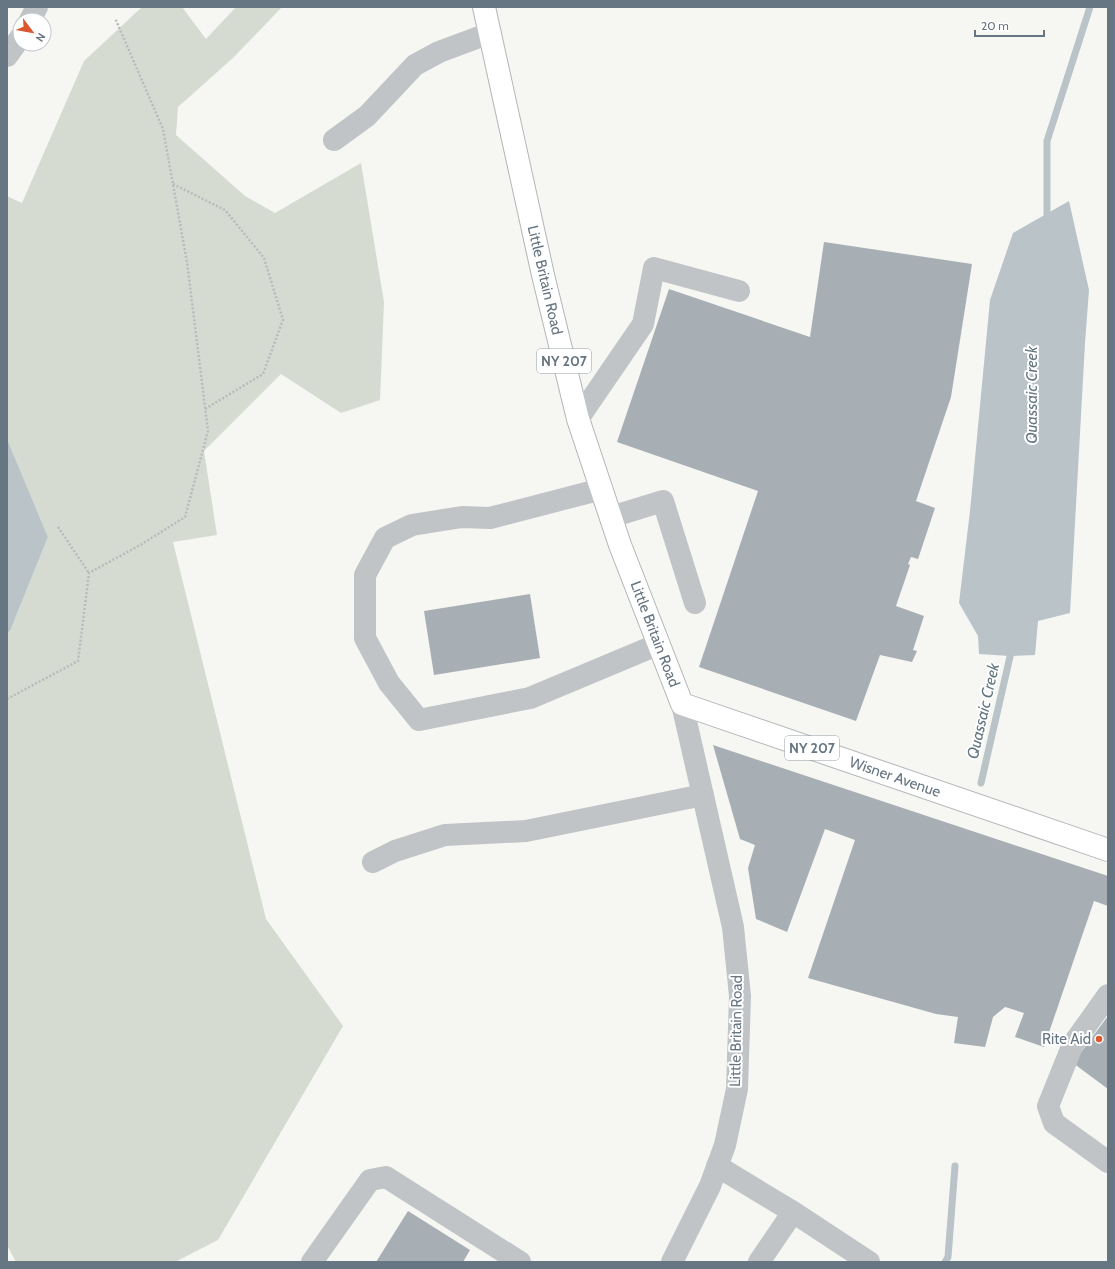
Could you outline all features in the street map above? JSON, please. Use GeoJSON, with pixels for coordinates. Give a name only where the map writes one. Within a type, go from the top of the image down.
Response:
{"type":"FeatureCollection","features":[{"type":"Feature","properties":{"kind":"main road","name":"Little Britain Road"},"geometry":{"type":"LineString","coordinates":[[484,7],[543,275],[578,419],[620,545],[682,704]]}},
{"type":"Feature","properties":{"kind":"main road","name":"Wisner Avenue"},"geometry":{"type":"LineString","coordinates":[[682,704],[1108,850]]}},
{"type":"Feature","properties":{"kind":"street"},"geometry":{"type":"LineString","coordinates":[[334,140],[367,116],[415,65],[439,52],[490,33]]}},
{"type":"Feature","properties":{"kind":"street"},"geometry":{"type":"LineString","coordinates":[[578,419],[643,324],[654,268],[739,291]]}},
{"type":"Feature","properties":{"kind":"street"},"geometry":{"type":"LineString","coordinates":[[602,489],[490,518],[462,517],[412,525],[385,538],[365,575],[365,638],[389,683],[418,720],[530,698],[659,644]]}},
{"type":"Feature","properties":{"kind":"street"},"geometry":{"type":"LineString","coordinates":[[611,517],[664,501],[695,603]]}},
{"type":"Feature","properties":{"kind":"street","name":"Little Britain Road"},"geometry":{"type":"LineString","coordinates":[[672,1262],[710,1186],[725,1145],[737,1089],[740,996],[733,927],[682,704]]}},
{"type":"Feature","properties":{"kind":"street"},"geometry":{"type":"LineString","coordinates":[[373,862],[395,851],[445,835],[526,831],[703,795]]}},
{"type":"Feature","properties":{"kind":"street"},"geometry":{"type":"LineString","coordinates":[[1108,995],[1073,1044],[1048,1106],[1054,1123],[1108,1162]]}},
{"type":"Feature","properties":{"kind":"street"},"geometry":{"type":"LineString","coordinates":[[717,1166],[793,1212],[869,1262]]}},
{"type":"Feature","properties":{"kind":"street"},"geometry":{"type":"LineString","coordinates":[[312,1262],[370,1180],[386,1177],[520,1262]]}},
{"type":"Feature","properties":{"kind":"street"},"geometry":{"type":"LineString","coordinates":[[759,1262],[793,1212]]}},
{"type":"Feature","properties":{"kind":"path"},"geometry":{"type":"LineString","coordinates":[[89,573],[142,544],[185,517],[208,431],[187,262],[163,129],[115,18]]}},
{"type":"Feature","properties":{"kind":"path"},"geometry":{"type":"LineString","coordinates":[[173,184],[225,210],[264,258],[283,320],[263,374],[205,409]]}},
{"type":"Feature","properties":{"kind":"path"},"geometry":{"type":"LineString","coordinates":[[7,699],[78,661],[89,573],[58,527]]}},
{"type":"Feature","properties":{"kind":"shaded area"},"geometry":{"type":"Polygon","coordinates":[[[142,7],[182,7],[206,39],[236,7],[282,7],[234,57],[178,107],[176,135],[245,196],[275,213],[361,163],[384,302],[380,400],[341,413],[281,374],[204,451],[217,535],[173,542],[266,919],[343,1026],[218,1240],[175,1262],[16,1262],[7,1245],[7,633],[10,631],[48,537],[7,439],[7,196],[22,203],[84,61],[142,7]]]}},
{"type":"Feature","properties":{"kind":"water"},"geometry":{"type":"Polygon","coordinates":[[[1069,201],[1089,290],[1070,613],[1038,621],[1035,655],[1010,656],[979,654],[978,636],[959,603],[970,511],[990,300],[1013,233],[1069,201]]]}},
{"type":"Feature","properties":{"kind":"water"},"geometry":{"type":"Polygon","coordinates":[[[7,439],[48,537],[10,631],[7,633],[7,439]]]}},
{"type":"Feature","properties":{"kind":"building"},"geometry":{"type":"Polygon","coordinates":[[[824,242],[972,264],[951,397],[916,501],[935,508],[918,559],[911,557],[908,564],[910,565],[896,606],[924,616],[913,650],[917,651],[912,662],[880,655],[856,721],[699,667],[758,491],[617,442],[669,289],[810,337],[824,242]]]}},
{"type":"Feature","properties":{"kind":"building"},"geometry":{"type":"Polygon","coordinates":[[[530,594],[540,658],[434,675],[424,611],[530,594]]]}},
{"type":"Feature","properties":{"kind":"building"},"geometry":{"type":"Polygon","coordinates":[[[713,745],[1108,876],[1108,906],[1094,901],[1044,1047],[1015,1037],[1024,1013],[1005,1007],[993,1017],[985,1047],[954,1043],[958,1017],[936,1014],[808,978],[855,840],[825,829],[787,932],[756,919],[748,868],[755,845],[740,839],[713,745]]]}},
{"type":"Feature","properties":{"kind":"building","name":"Rite Aid"},"geometry":{"type":"Polygon","coordinates":[[[1108,1016],[1108,1089],[1073,1063],[1108,1016]]]}},
{"type":"Feature","properties":{"kind":"building"},"geometry":{"type":"Polygon","coordinates":[[[408,1211],[470,1250],[463,1262],[376,1262],[408,1211]]]}},
{"type":"Feature","properties":{"kind":"waterway","name":"Quassaic Creek"},"geometry":{"type":"LineString","coordinates":[[1047,222],[1047,141],[1090,7]]}},
{"type":"Feature","properties":{"kind":"waterway","name":"Quassaic Creek"},"geometry":{"type":"LineString","coordinates":[[981,783],[1012,648]]}},
{"type":"Feature","properties":{"kind":"waterway","name":"Quassaic Creek"},"geometry":{"type":"LineString","coordinates":[[945,1262],[948,1257],[955,1166]]}},
{"type":"Feature","properties":{"kind":"place","name":"Rite Aid"},"geometry":{"type":"Point","coordinates":[1099,1039]}}]}
